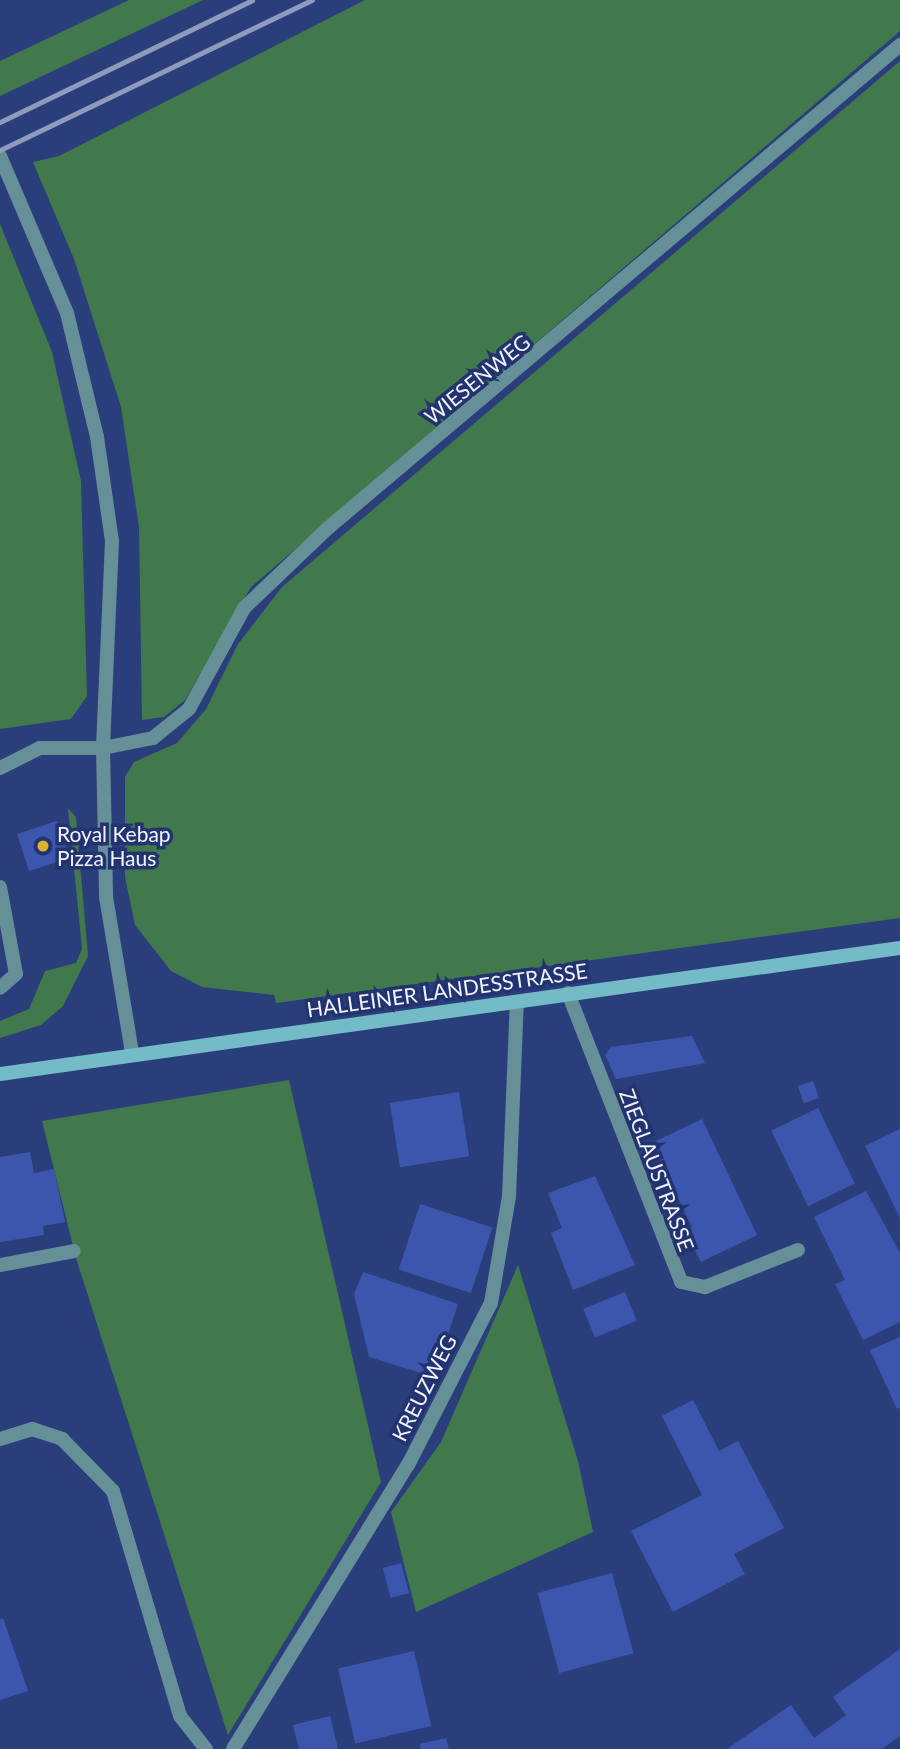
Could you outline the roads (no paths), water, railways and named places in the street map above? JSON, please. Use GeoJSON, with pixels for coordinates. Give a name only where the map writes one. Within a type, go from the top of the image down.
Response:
{"type":"FeatureCollection","features":[{"type":"Feature","properties":{"kind":"main road","name":"HALLEINER LANDESSTRASSE"},"geometry":{"type":"LineString","coordinates":[[0,1074],[132,1053],[900,948]]}},
{"type":"Feature","properties":{"kind":"street","name":"WIESENWEG"},"geometry":{"type":"LineString","coordinates":[[0,768],[40,748],[103,748],[153,738],[189,709],[244,608],[328,528],[900,45]]}},
{"type":"Feature","properties":{"kind":"street"},"geometry":{"type":"LineString","coordinates":[[0,156],[67,313],[97,437],[112,541],[103,748],[106,897],[132,1053]]}},
{"type":"Feature","properties":{"kind":"street"},"geometry":{"type":"LineString","coordinates":[[0,887],[16,974],[0,988]]}},
{"type":"Feature","properties":{"kind":"street","name":"ZIEGLAUSTRASSE"},"geometry":{"type":"LineString","coordinates":[[568,993],[681,1282],[705,1287],[798,1250]]}},
{"type":"Feature","properties":{"kind":"street","name":"KREUZWEG"},"geometry":{"type":"LineString","coordinates":[[233,1749],[408,1465],[491,1303],[509,1197],[517,1002]]}},
{"type":"Feature","properties":{"kind":"street"},"geometry":{"type":"LineString","coordinates":[[0,1265],[74,1251]]}},
{"type":"Feature","properties":{"kind":"street"},"geometry":{"type":"LineString","coordinates":[[0,1439],[32,1429],[62,1439],[113,1491],[180,1716],[206,1749]]}},
{"type":"Feature","properties":{"kind":"railway"},"geometry":{"type":"LineString","coordinates":[[0,122],[252,0]]}},
{"type":"Feature","properties":{"kind":"railway"},"geometry":{"type":"LineString","coordinates":[[0,150],[312,0]]}},
{"type":"Feature","properties":{"kind":"place","name":"Royal Kebap Pizza Haus"},"geometry":{"type":"Point","coordinates":[43,846]}}]}
